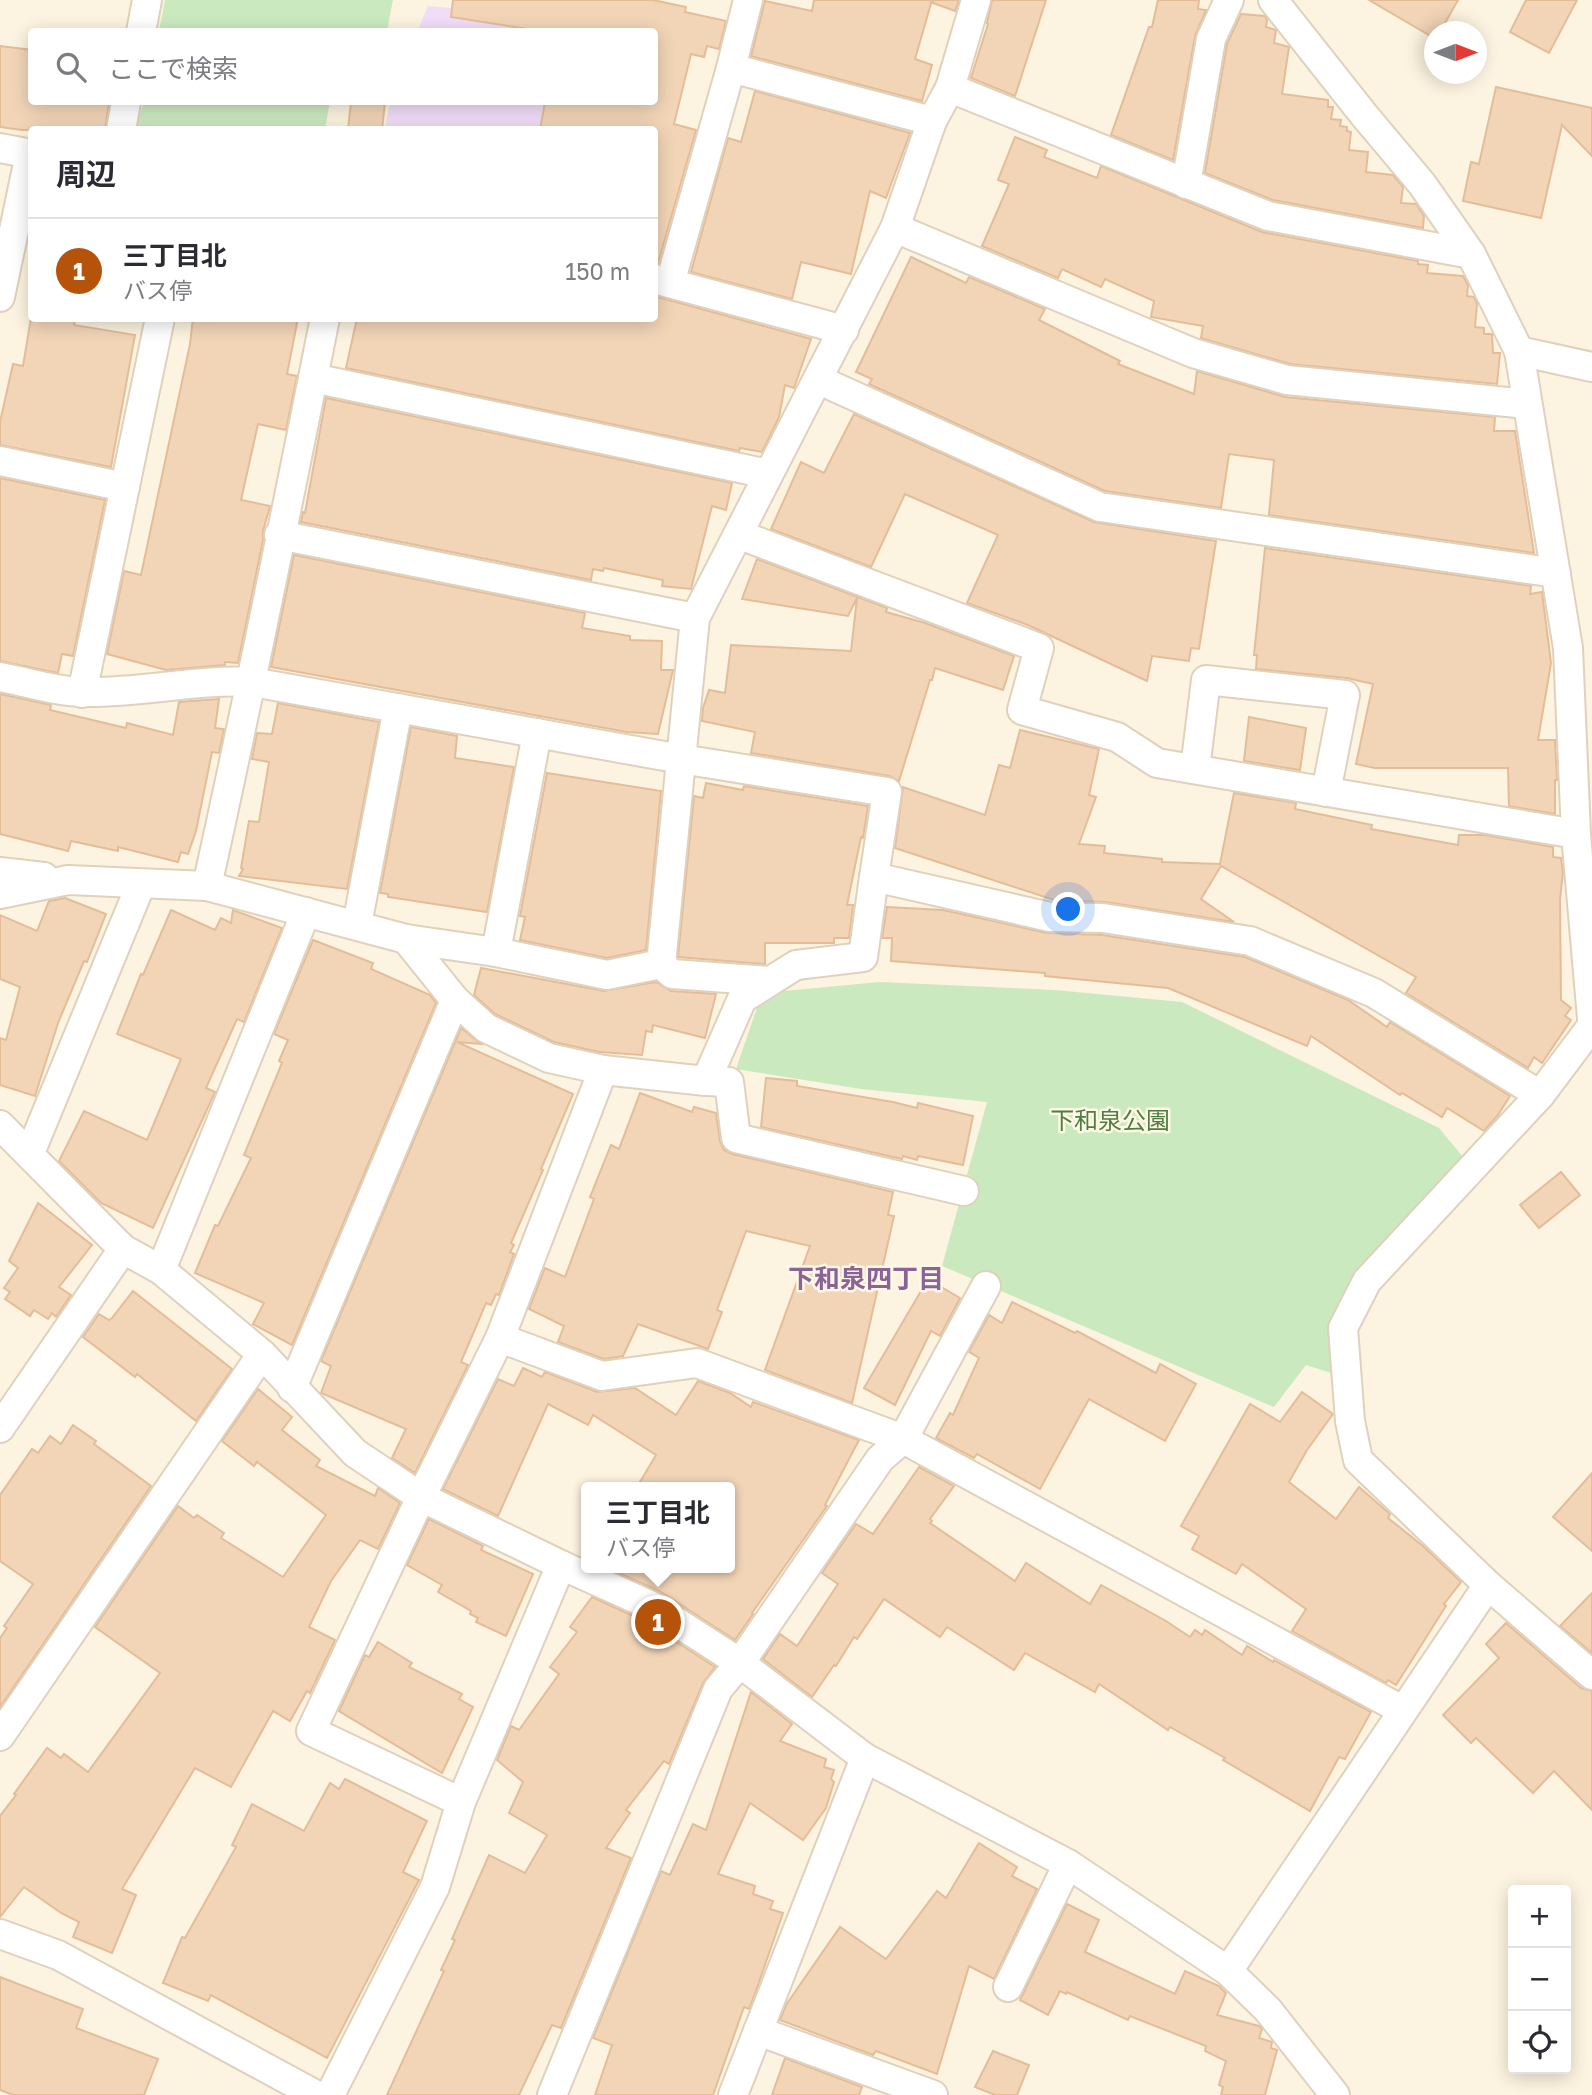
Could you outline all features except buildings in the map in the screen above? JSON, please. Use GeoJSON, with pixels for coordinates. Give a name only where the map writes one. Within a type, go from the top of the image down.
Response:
{"type":"FeatureCollection","features":[{"type":"Feature","properties":{"kind":"street"},"geometry":{"type":"LineString","coordinates":[[142,28],[147,0]]}},
{"type":"Feature","properties":{"kind":"street"},"geometry":{"type":"LineString","coordinates":[[748,0],[731,68],[662,281],[844,330]]}},
{"type":"Feature","properties":{"kind":"street"},"geometry":{"type":"LineString","coordinates":[[661,964],[695,618],[740,535],[768,474],[819,380],[895,228],[932,121],[950,88],[975,0]]}},
{"type":"Feature","properties":{"kind":"street"},"geometry":{"type":"LineString","coordinates":[[1186,184],[1211,39],[1229,0]]}},
{"type":"Feature","properties":{"kind":"street"},"geometry":{"type":"LineString","coordinates":[[1273,0],[1422,184],[1471,254],[1519,351],[1568,648],[1576,834],[1592,1018]]}},
{"type":"Feature","properties":{"kind":"street"},"geometry":{"type":"LineString","coordinates":[[731,68],[932,121]]}},
{"type":"Feature","properties":{"kind":"street"},"geometry":{"type":"LineString","coordinates":[[950,88],[1268,216],[1471,254]]}},
{"type":"Feature","properties":{"kind":"street"},"geometry":{"type":"LineString","coordinates":[[122,126],[125,105]]}},
{"type":"Feature","properties":{"kind":"street"},"geometry":{"type":"LineString","coordinates":[[0,148],[28,153]]}},
{"type":"Feature","properties":{"kind":"street"},"geometry":{"type":"LineString","coordinates":[[0,297],[28,168]]}},
{"type":"Feature","properties":{"kind":"street"},"geometry":{"type":"LineString","coordinates":[[895,228],[1193,353],[1287,380],[1527,404]]}},
{"type":"Feature","properties":{"kind":"street"},"geometry":{"type":"LineString","coordinates":[[82,693],[159,322]]}},
{"type":"Feature","properties":{"kind":"street"},"geometry":{"type":"LineString","coordinates":[[207,886],[252,682],[279,535],[324,322]]}},
{"type":"Feature","properties":{"kind":"street"},"geometry":{"type":"LineString","coordinates":[[1519,351],[1592,367]]}},
{"type":"Feature","properties":{"kind":"street"},"geometry":{"type":"LineString","coordinates":[[313,378],[768,474]]}},
{"type":"Feature","properties":{"kind":"street"},"geometry":{"type":"LineString","coordinates":[[819,380],[1100,507],[1556,573]]}},
{"type":"Feature","properties":{"kind":"street"},"geometry":{"type":"LineString","coordinates":[[0,461],[125,487]]}},
{"type":"Feature","properties":{"kind":"street"},"geometry":{"type":"LineString","coordinates":[[279,535],[695,618]]}},
{"type":"Feature","properties":{"kind":"street"},"geometry":{"type":"LineString","coordinates":[[740,535],[1039,648],[1021,710],[1117,737],[1157,763],[1576,834]]}},
{"type":"Feature","properties":{"kind":"street"},"geometry":{"type":"LineString","coordinates":[[0,677],[82,693],[136,691],[221,680],[252,682],[681,759],[887,792],[863,957],[796,965],[742,999],[706,1081]]}},
{"type":"Feature","properties":{"kind":"street"},"geometry":{"type":"LineString","coordinates":[[1195,769],[1206,680],[1345,695],[1326,792]]}},
{"type":"Feature","properties":{"kind":"street"},"geometry":{"type":"LineString","coordinates":[[357,925],[398,708]]}},
{"type":"Feature","properties":{"kind":"street"},"geometry":{"type":"LineString","coordinates":[[496,952],[537,733]]}},
{"type":"Feature","properties":{"kind":"street"},"geometry":{"type":"LineString","coordinates":[[0,872],[68,880],[207,886],[406,939],[496,952],[607,975],[661,964]]}},
{"type":"Feature","properties":{"kind":"street"},"geometry":{"type":"LineString","coordinates":[[874,877],[1050,917],[1103,918],[1250,941],[1374,993],[1540,1095]]}},
{"type":"Feature","properties":{"kind":"street"},"geometry":{"type":"LineString","coordinates":[[0,894],[68,880]]}},
{"type":"Feature","properties":{"kind":"street"},"geometry":{"type":"LineString","coordinates":[[30,1153],[141,884]]}},
{"type":"Feature","properties":{"kind":"street"},"geometry":{"type":"LineString","coordinates":[[161,1270],[306,912]]}},
{"type":"Feature","properties":{"kind":"street"},"geometry":{"type":"LineString","coordinates":[[406,939],[455,1000],[486,1028],[549,1058],[603,1070],[729,1082],[736,1138],[964,1191]]}},
{"type":"Feature","properties":{"kind":"street"},"geometry":{"type":"LineString","coordinates":[[661,964],[672,974],[769,982]]}},
{"type":"Feature","properties":{"kind":"street"},"geometry":{"type":"LineString","coordinates":[[292,1388],[455,1000]]}},
{"type":"Feature","properties":{"kind":"street"},"geometry":{"type":"LineString","coordinates":[[1592,1026],[1540,1095],[1367,1281],[1343,1328],[1350,1421],[1358,1460],[1488,1585],[1592,1675]]}},
{"type":"Feature","properties":{"kind":"street"},"geometry":{"type":"LineString","coordinates":[[461,1802],[311,1731],[421,1497],[500,1338],[603,1070]]}},
{"type":"Feature","properties":{"kind":"street"},"geometry":{"type":"LineString","coordinates":[[0,1125],[123,1249],[161,1270],[262,1354],[355,1453],[421,1497],[652,1606],[740,1663],[864,1758],[1068,1864],[1228,1971],[1268,2010],[1335,2095]]}},
{"type":"Feature","properties":{"kind":"street"},"geometry":{"type":"LineString","coordinates":[[0,1428],[123,1249]]}},
{"type":"Feature","properties":{"kind":"street"},"geometry":{"type":"LineString","coordinates":[[552,2095],[718,1689],[740,1663],[880,1459],[903,1439],[986,1286]]}},
{"type":"Feature","properties":{"kind":"street"},"geometry":{"type":"LineString","coordinates":[[500,1338],[602,1376],[696,1363],[903,1439],[1402,1710]]}},
{"type":"Feature","properties":{"kind":"street"},"geometry":{"type":"LineString","coordinates":[[0,1736],[262,1354]]}},
{"type":"Feature","properties":{"kind":"street"},"geometry":{"type":"LineString","coordinates":[[330,2095],[435,1887],[461,1802],[561,1565]]}},
{"type":"Feature","properties":{"kind":"street"},"geometry":{"type":"LineString","coordinates":[[1228,1971],[1488,1585]]}},
{"type":"Feature","properties":{"kind":"street"},"geometry":{"type":"LineString","coordinates":[[733,2095],[864,1758]]}},
{"type":"Feature","properties":{"kind":"street"},"geometry":{"type":"LineString","coordinates":[[1008,1987],[1068,1864]]}},
{"type":"Feature","properties":{"kind":"street"},"geometry":{"type":"LineString","coordinates":[[0,1934],[58,1955],[316,2095]]}},
{"type":"Feature","properties":{"kind":"street"},"geometry":{"type":"LineString","coordinates":[[758,2031],[933,2095]]}},
{"type":"Feature","properties":{"kind":"shaded area"},"geometry":{"type":"Polygon","coordinates":[[[428,6],[611,28],[419,28],[428,6]]]}},
{"type":"Feature","properties":{"kind":"shaded area"},"geometry":{"type":"Polygon","coordinates":[[[389,105],[624,105],[620,126],[386,126],[389,105]]]}},
{"type":"Feature","properties":{"kind":"green space"},"geometry":{"type":"Polygon","coordinates":[[[165,0],[393,0],[388,28],[160,28],[165,0]]]}},
{"type":"Feature","properties":{"kind":"green space"},"geometry":{"type":"Polygon","coordinates":[[[143,105],[329,105],[326,126],[136,126],[143,105]]]}},
{"type":"Feature","properties":{"kind":"green space","name":"下和泉公園"},"geometry":{"type":"Polygon","coordinates":[[[880,982],[1055,990],[1182,1002],[1439,1128],[1464,1158],[1332,1337],[1331,1373],[1306,1365],[1274,1407],[942,1266],[987,1102],[861,1089],[736,1069],[762,993],[880,982]]]}},
{"type":"Feature","properties":{"kind":"place","name":"三丁目北"},"geometry":{"type":"Point","coordinates":[658,1622]}},
{"type":"Feature","properties":{"kind":"district","name":"下和泉四丁目"},"geometry":{"type":"Point","coordinates":[866,1278]}}]}
